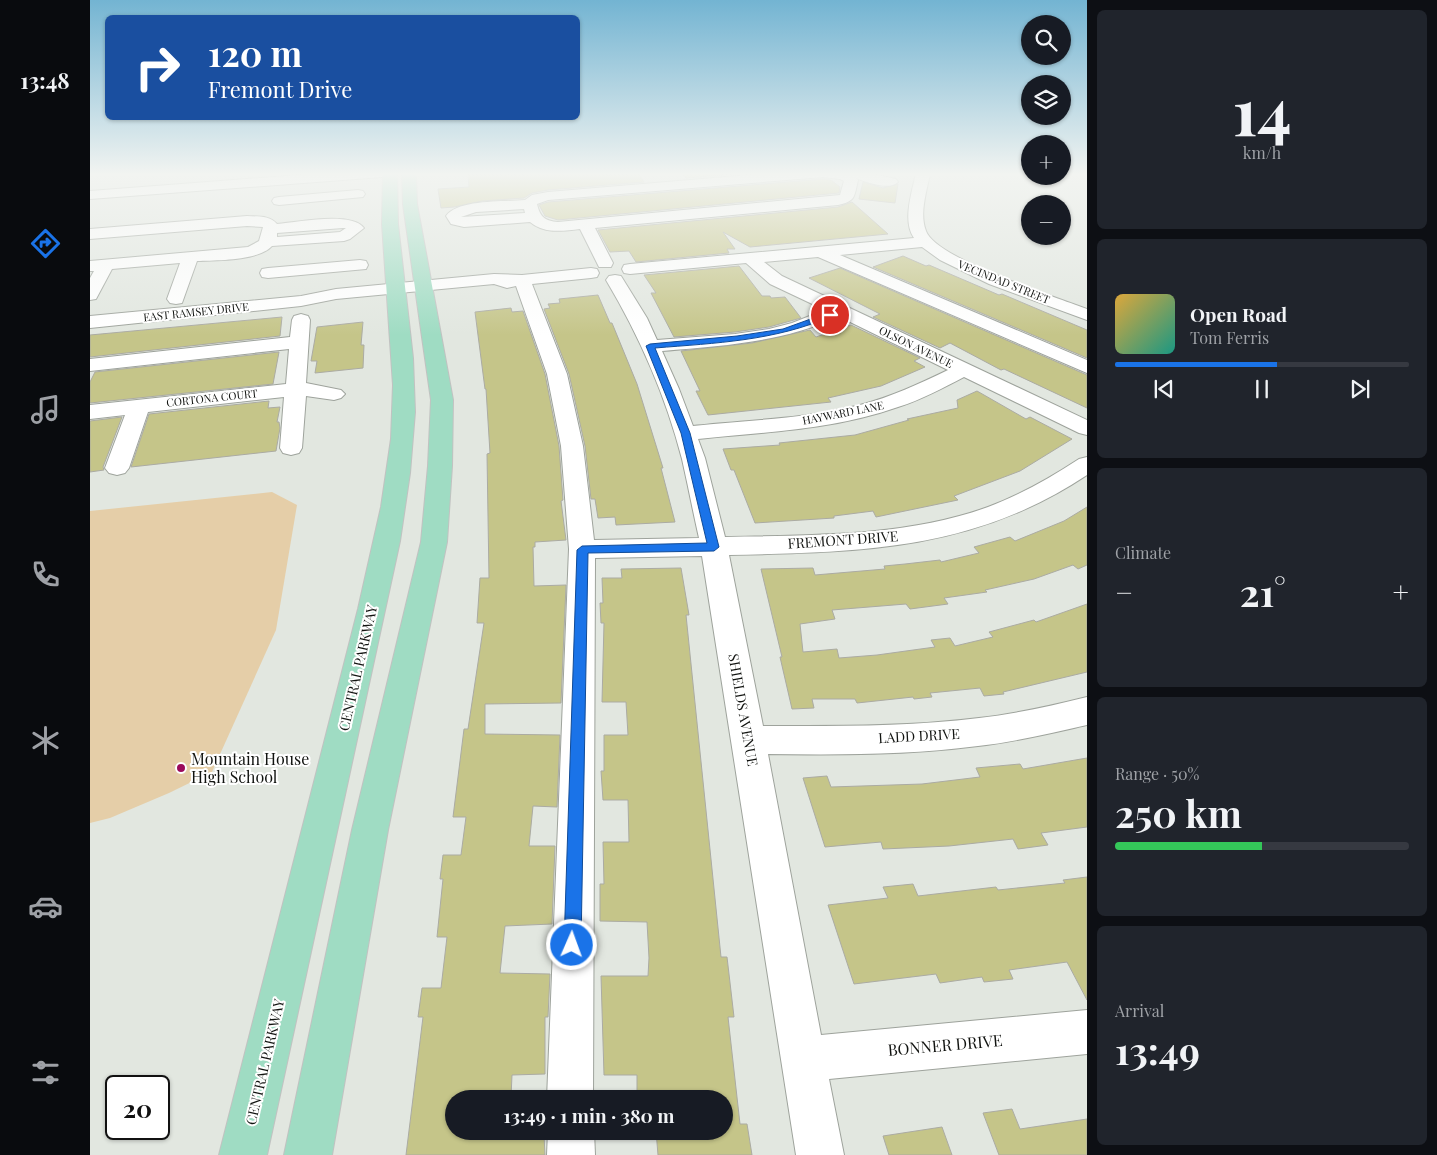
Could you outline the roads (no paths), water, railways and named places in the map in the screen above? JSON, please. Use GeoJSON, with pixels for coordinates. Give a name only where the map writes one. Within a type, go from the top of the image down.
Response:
{"type":"FeatureCollection","features":[{"type":"Feature","properties":{"kind":"main road","name":"CENTRAL PARKWAY"},"geometry":{"type":"LineString","coordinates":[[308,1155],[370,830],[434,542],[440,466],[442,400],[391,227]]}},
{"type":"Feature","properties":{"kind":"main road","name":"CENTRAL PARKWAY"},"geometry":{"type":"LineString","coordinates":[[243,1155],[381,569],[395,493],[402,440],[405,396],[404,356],[411,291],[410,227]]}},
{"type":"Feature","properties":{"kind":"street"},"geometry":{"type":"LineString","coordinates":[[124,231],[126,227]]}},
{"type":"Feature","properties":{"kind":"street"},"geometry":{"type":"LineString","coordinates":[[90,234],[124,231],[139,227]]}},
{"type":"Feature","properties":{"kind":"street"},"geometry":{"type":"LineString","coordinates":[[255,227],[267,235],[271,252],[267,282],[360,265]]}},
{"type":"Feature","properties":{"kind":"street"},"geometry":{"type":"LineString","coordinates":[[90,294],[98,265],[248,252],[267,235],[271,227]]}},
{"type":"Feature","properties":{"kind":"street","name":"SHIELDS AVENUE"},"geometry":{"type":"LineString","coordinates":[[587,227],[638,318],[686,433],[714,547],[820,1155]]}},
{"type":"Feature","properties":{"kind":"street"},"geometry":{"type":"LineString","coordinates":[[918,227],[924,242]]}},
{"type":"Feature","properties":{"kind":"street","name":"EAST RAMSEY DRIVE"},"geometry":{"type":"LineString","coordinates":[[90,322],[301,311],[336,302],[411,291],[497,286],[522,280],[924,242]]}},
{"type":"Feature","properties":{"kind":"street","name":"VECINDAD STREET"},"geometry":{"type":"LineString","coordinates":[[924,242],[938,253],[959,265],[1087,315]]}},
{"type":"Feature","properties":{"kind":"street"},"geometry":{"type":"LineString","coordinates":[[819,251],[1087,367]]}},
{"type":"Feature","properties":{"kind":"street"},"geometry":{"type":"LineString","coordinates":[[176,299],[190,258]]}},
{"type":"Feature","properties":{"kind":"street","name":"OLSON AVENUE"},"geometry":{"type":"LineString","coordinates":[[750,258],[776,280],[1087,428]]}},
{"type":"Feature","properties":{"kind":"street"},"geometry":{"type":"LineString","coordinates":[[522,280],[557,374],[572,446],[582,550],[570,1090]]}},
{"type":"Feature","properties":{"kind":"street"},"geometry":{"type":"LineString","coordinates":[[291,448],[301,311]]}},
{"type":"Feature","properties":{"kind":"street"},"geometry":{"type":"LineString","coordinates":[[650,346],[737,338],[783,331],[803,326],[840,311]]}},
{"type":"Feature","properties":{"kind":"street"},"geometry":{"type":"LineString","coordinates":[[90,365],[299,342]]}},
{"type":"Feature","properties":{"kind":"street","name":"HAYWARD LANE"},"geometry":{"type":"LineString","coordinates":[[686,433],[820,420],[857,412],[910,395],[963,370]]}},
{"type":"Feature","properties":{"kind":"street","name":"CORTONA COURT"},"geometry":{"type":"LineString","coordinates":[[90,412],[296,389],[316,390],[334,394]]}},
{"type":"Feature","properties":{"kind":"street"},"geometry":{"type":"LineString","coordinates":[[117,468],[139,406]]}},
{"type":"Feature","properties":{"kind":"street","name":"FREMONT DRIVE"},"geometry":{"type":"LineString","coordinates":[[582,550],[852,542],[909,536],[958,526],[998,513],[1036,495],[1087,464]]}},
{"type":"Feature","properties":{"kind":"street","name":"LADD DRIVE"},"geometry":{"type":"LineString","coordinates":[[749,740],[856,740],[964,734],[1042,722],[1087,711]]}},
{"type":"Feature","properties":{"kind":"street","name":"BONNER DRIVE"},"geometry":{"type":"LineString","coordinates":[[803,1059],[1087,1032]]}},
{"type":"Feature","properties":{"kind":"street"},"geometry":{"type":"LineString","coordinates":[[571,1140],[571,1155]]}},
{"type":"Feature","properties":{"kind":"place","name":"Mountain House High School"},"geometry":{"type":"Point","coordinates":[181,768]}}]}
